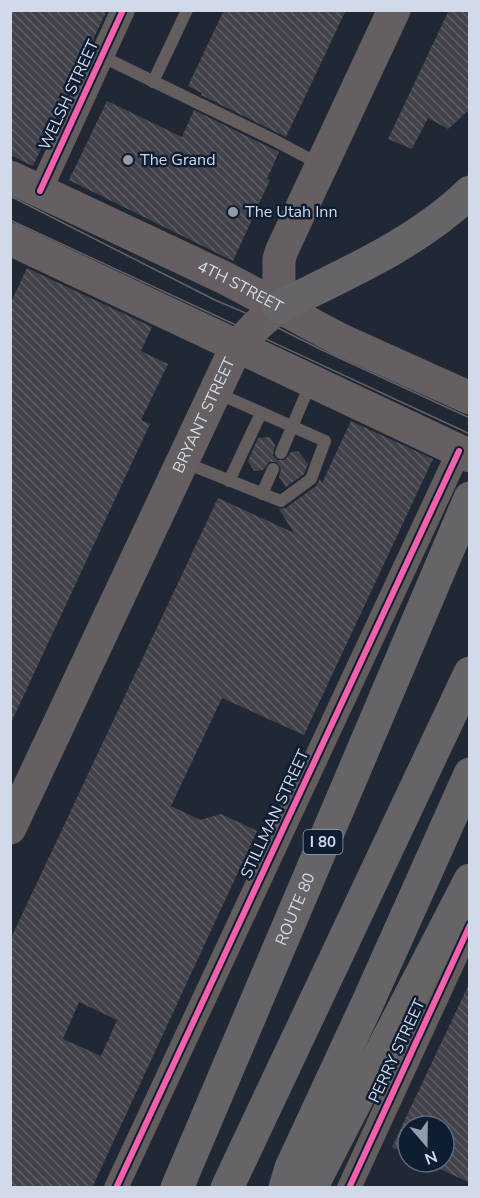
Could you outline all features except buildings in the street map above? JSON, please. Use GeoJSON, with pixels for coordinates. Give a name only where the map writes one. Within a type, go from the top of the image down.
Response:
{"type":"FeatureCollection","features":[{"type":"Feature","properties":{"kind":"highway"},"geometry":{"type":"LineString","coordinates":[[279,307],[383,255],[470,192]]}},
{"type":"Feature","properties":{"kind":"highway","name":"ROUTE 80"},"geometry":{"type":"LineString","coordinates":[[177,1188],[470,498]]}},
{"type":"Feature","properties":{"kind":"highway"},"geometry":{"type":"LineString","coordinates":[[227,1188],[470,673]]}},
{"type":"Feature","properties":{"kind":"highway"},"geometry":{"type":"LineString","coordinates":[[285,1188],[291,1168],[470,774]]}},
{"type":"Feature","properties":{"kind":"highway"},"geometry":{"type":"LineString","coordinates":[[311,1188],[470,880]]}},
{"type":"Feature","properties":{"kind":"main road"},"geometry":{"type":"LineString","coordinates":[[279,307],[279,259],[394,10]]}},
{"type":"Feature","properties":{"kind":"main road","name":"4TH STREET"},"geometry":{"type":"LineString","coordinates":[[10,177],[225,278],[339,339],[470,398]]}},
{"type":"Feature","properties":{"kind":"main road"},"geometry":{"type":"LineString","coordinates":[[12,244],[312,381],[464,454]]}},
{"type":"Feature","properties":{"kind":"main road","name":"BRYANT STREET"},"geometry":{"type":"LineString","coordinates":[[11,824],[237,347],[262,320],[279,307]]}},
{"type":"Feature","properties":{"kind":"street","name":"WELSH STREET"},"geometry":{"type":"LineString","coordinates":[[40,191],[123,10]]}},
{"type":"Feature","properties":{"kind":"street","name":"STILLMAN STREET"},"geometry":{"type":"LineString","coordinates":[[116,1188],[464,454]]}},
{"type":"Feature","properties":{"kind":"street","name":"PERRY STREET"},"geometry":{"type":"LineString","coordinates":[[349,1188],[470,925]]}},
{"type":"Feature","properties":{"kind":"lane"},"geometry":{"type":"LineString","coordinates":[[153,82],[187,10]]}},
{"type":"Feature","properties":{"kind":"lane"},"geometry":{"type":"LineString","coordinates":[[101,56],[322,165]]}},
{"type":"Feature","properties":{"kind":"lane"},"geometry":{"type":"LineString","coordinates":[[281,453],[312,381]]}},
{"type":"Feature","properties":{"kind":"lane"},"geometry":{"type":"LineString","coordinates":[[182,462],[281,501],[311,479],[325,441],[291,428],[215,392]]}},
{"type":"Feature","properties":{"kind":"lane"},"geometry":{"type":"LineString","coordinates":[[229,481],[261,413]]}},
{"type":"Feature","properties":{"kind":"lane"},"geometry":{"type":"LineString","coordinates":[[262,494],[273,469]]}},
{"type":"Feature","properties":{"kind":"tram line"},"geometry":{"type":"LineString","coordinates":[[10,196],[215,300],[470,418]]}},
{"type":"Feature","properties":{"kind":"tram line"},"geometry":{"type":"LineString","coordinates":[[10,220],[470,434]]}},
{"type":"Feature","properties":{"kind":"cycle path"},"geometry":{"type":"LineString","coordinates":[[40,191],[123,10]]}},
{"type":"Feature","properties":{"kind":"cycle path"},"geometry":{"type":"LineString","coordinates":[[116,1188],[459,451]]}},
{"type":"Feature","properties":{"kind":"cycle path"},"geometry":{"type":"LineString","coordinates":[[349,1188],[470,925]]}},
{"type":"Feature","properties":{"kind":"place","name":"The Grand"},"geometry":{"type":"Point","coordinates":[128,160]}},
{"type":"Feature","properties":{"kind":"place","name":"The Utah Inn"},"geometry":{"type":"Point","coordinates":[233,212]}}]}
